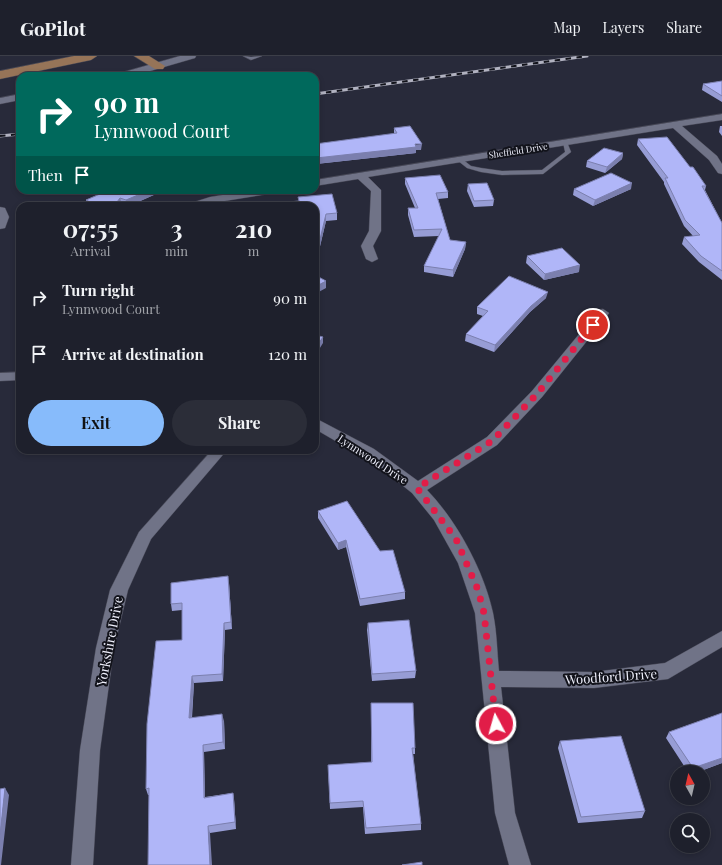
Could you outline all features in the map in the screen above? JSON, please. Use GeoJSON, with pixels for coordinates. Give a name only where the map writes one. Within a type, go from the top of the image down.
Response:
{"type":"FeatureCollection","features":[{"type":"Feature","properties":{"kind":"main road"},"geometry":{"type":"LineString","coordinates":[[18,72],[91,56]]}},
{"type":"Feature","properties":{"kind":"main road"},"geometry":{"type":"LineString","coordinates":[[140,56],[159,66]]}},
{"type":"Feature","properties":{"kind":"main road"},"geometry":{"type":"LineString","coordinates":[[0,76],[16,72]]}},
{"type":"Feature","properties":{"kind":"street"},"geometry":{"type":"LineString","coordinates":[[136,72],[192,56]]}},
{"type":"Feature","properties":{"kind":"street"},"geometry":{"type":"LineString","coordinates":[[0,101],[16,98]]}},
{"type":"Feature","properties":{"kind":"street","name":"Sheffield Drive"},"geometry":{"type":"LineString","coordinates":[[319,183],[722,117]]}},
{"type":"Feature","properties":{"kind":"street"},"geometry":{"type":"LineString","coordinates":[[676,125],[712,158],[722,171]]}},
{"type":"Feature","properties":{"kind":"street"},"geometry":{"type":"LineString","coordinates":[[361,176],[376,190],[375,231],[367,246],[372,259]]}},
{"type":"Feature","properties":{"kind":"street"},"geometry":{"type":"LineString","coordinates":[[204,202],[248,194]]}},
{"type":"Feature","properties":{"kind":"street"},"geometry":{"type":"LineString","coordinates":[[0,211],[2,217],[0,225]]}},
{"type":"Feature","properties":{"kind":"street"},"geometry":{"type":"LineString","coordinates":[[417,488],[492,441],[537,394],[603,313]]}},
{"type":"Feature","properties":{"kind":"street"},"geometry":{"type":"LineString","coordinates":[[0,377],[16,376]]}},
{"type":"Feature","properties":{"kind":"street","name":"Lynnwood Drive"},"geometry":{"type":"LineString","coordinates":[[319,425],[386,465],[417,488],[456,539],[478,590],[484,613],[506,813],[520,865]]}},
{"type":"Feature","properties":{"kind":"street","name":"Yorkshire Drive"},"geometry":{"type":"LineString","coordinates":[[82,865],[90,750],[105,648],[119,590],[145,536],[217,454]]}},
{"type":"Feature","properties":{"kind":"street","name":"Woodford Drive"},"geometry":{"type":"LineString","coordinates":[[492,679],[594,680],[668,671],[722,638]]}},
{"type":"Feature","properties":{"kind":"lane"},"geometry":{"type":"LineString","coordinates":[[245,56],[251,59],[260,56]]}},
{"type":"Feature","properties":{"kind":"lane"},"geometry":{"type":"LineString","coordinates":[[460,160],[469,167],[502,173],[543,172],[568,152],[565,143]]}},
{"type":"Feature","properties":{"kind":"building"},"geometry":{"type":"Polygon","coordinates":[[[722,81],[722,96],[703,84],[722,81]]]}},
{"type":"Feature","properties":{"kind":"building"},"geometry":{"type":"Polygon","coordinates":[[[410,126],[422,144],[415,144],[416,147],[319,158],[319,143],[397,133],[394,128],[410,126]]]}},
{"type":"Feature","properties":{"kind":"building"},"geometry":{"type":"Polygon","coordinates":[[[667,137],[690,167],[693,167],[706,186],[702,186],[722,223],[722,271],[701,256],[684,237],[700,235],[685,220],[665,178],[668,178],[638,139],[667,137]]]}},
{"type":"Feature","properties":{"kind":"building"},"geometry":{"type":"Polygon","coordinates":[[[604,148],[623,153],[607,167],[587,161],[604,148]]]}},
{"type":"Feature","properties":{"kind":"building"},"geometry":{"type":"Polygon","coordinates":[[[611,173],[632,183],[595,200],[574,189],[611,173]]]}},
{"type":"Feature","properties":{"kind":"building"},"geometry":{"type":"Polygon","coordinates":[[[440,175],[448,192],[436,193],[450,240],[466,242],[453,270],[424,266],[442,229],[414,230],[408,208],[418,208],[405,178],[440,175]]]}},
{"type":"Feature","properties":{"kind":"building"},"geometry":{"type":"Polygon","coordinates":[[[487,183],[494,200],[474,201],[468,184],[487,183]]]}},
{"type":"Feature","properties":{"kind":"building"},"geometry":{"type":"Polygon","coordinates":[[[100,194],[140,194],[126,200],[120,198],[117,202],[90,202],[86,200],[100,194]]]}},
{"type":"Feature","properties":{"kind":"building"},"geometry":{"type":"Polygon","coordinates":[[[332,194],[337,213],[326,214],[319,244],[319,202],[288,202],[299,201],[298,197],[332,194]]]}},
{"type":"Feature","properties":{"kind":"building"},"geometry":{"type":"Polygon","coordinates":[[[562,248],[580,265],[545,274],[527,256],[562,248]]]}},
{"type":"Feature","properties":{"kind":"building"},"geometry":{"type":"Polygon","coordinates":[[[509,276],[548,292],[531,306],[495,345],[466,334],[488,311],[477,307],[509,276]]]}},
{"type":"Feature","properties":{"kind":"building"},"geometry":{"type":"Polygon","coordinates":[[[319,277],[326,281],[319,285],[319,277]]]}},
{"type":"Feature","properties":{"kind":"building"},"geometry":{"type":"Polygon","coordinates":[[[319,336],[323,337],[319,343],[319,336]]]}},
{"type":"Feature","properties":{"kind":"building"},"geometry":{"type":"Polygon","coordinates":[[[347,501],[380,551],[393,550],[405,592],[360,599],[346,540],[338,543],[318,511],[347,501]]]}},
{"type":"Feature","properties":{"kind":"building"},"geometry":{"type":"Polygon","coordinates":[[[228,576],[231,622],[224,623],[222,674],[192,676],[189,718],[222,714],[223,742],[203,745],[204,798],[233,793],[235,822],[208,826],[210,865],[148,865],[149,788],[146,789],[147,724],[156,641],[182,640],[182,603],[171,604],[171,583],[228,576]]]}},
{"type":"Feature","properties":{"kind":"building"},"geometry":{"type":"Polygon","coordinates":[[[409,620],[416,671],[372,674],[368,623],[409,620]]]}},
{"type":"Feature","properties":{"kind":"building"},"geometry":{"type":"Polygon","coordinates":[[[371,703],[413,703],[415,748],[412,748],[421,824],[366,828],[363,801],[330,803],[328,765],[372,762],[371,703]]]}},
{"type":"Feature","properties":{"kind":"building"},"geometry":{"type":"Polygon","coordinates":[[[722,713],[722,758],[702,765],[691,765],[669,732],[722,713]]]}},
{"type":"Feature","properties":{"kind":"building"},"geometry":{"type":"Polygon","coordinates":[[[621,736],[645,811],[581,817],[560,741],[621,736]]]}},
{"type":"Feature","properties":{"kind":"building"},"geometry":{"type":"Polygon","coordinates":[[[5,788],[0,835],[0,789],[5,788]]]}},
{"type":"Feature","properties":{"kind":"building"},"geometry":{"type":"Polygon","coordinates":[[[422,862],[422,865],[402,865],[422,862]]]}},
{"type":"Feature","properties":{"kind":"railway"},"geometry":{"type":"LineString","coordinates":[[319,93],[587,56]]}},
{"type":"Feature","properties":{"kind":"railway"},"geometry":{"type":"LineString","coordinates":[[0,136],[16,134]]}},
{"type":"Feature","properties":{"kind":"route"},"geometry":{"type":"LineString","coordinates":[[496,724],[484,613],[478,590],[456,539],[417,488],[492,441],[537,394],[593,325]]}}]}
